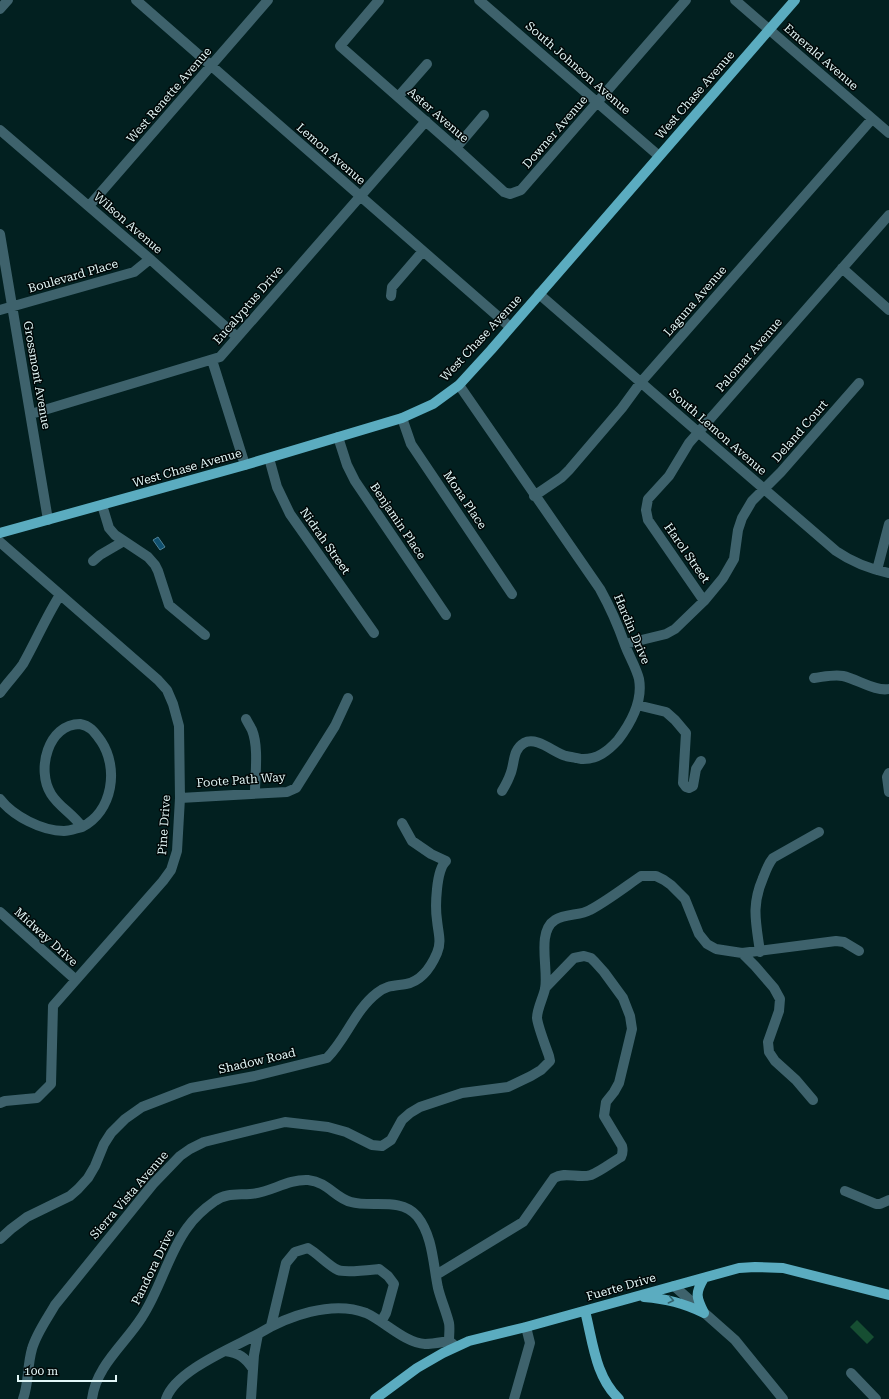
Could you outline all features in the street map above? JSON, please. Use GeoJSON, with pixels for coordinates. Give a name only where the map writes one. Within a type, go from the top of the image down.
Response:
{"type":"FeatureCollection","features":[{"type":"Feature","properties":{"kind":"main road","name":"West Chase Avenue"},"geometry":{"type":"LineString","coordinates":[[0,533],[269,458],[402,418],[433,404],[459,385],[795,0]]}},
{"type":"Feature","properties":{"kind":"main road","name":"Fuerte Drive"},"geometry":{"type":"LineString","coordinates":[[375,1399],[453,1344],[526,1328],[739,1268],[755,1266],[783,1268],[889,1295]]}},
{"type":"Feature","properties":{"kind":"main road"},"geometry":{"type":"LineString","coordinates":[[704,1278],[698,1289],[699,1302],[704,1313]]}},
{"type":"Feature","properties":{"kind":"main road"},"geometry":{"type":"LineString","coordinates":[[636,1297],[664,1299],[677,1302],[704,1313]]}},
{"type":"Feature","properties":{"kind":"main road"},"geometry":{"type":"LineString","coordinates":[[585,1311],[600,1371],[611,1392],[619,1399]]}},
{"type":"Feature","properties":{"kind":"street"},"geometry":{"type":"LineString","coordinates":[[0,9],[8,0]]}},
{"type":"Feature","properties":{"kind":"street","name":"Lemon Avenue"},"geometry":{"type":"LineString","coordinates":[[136,0],[510,327]]}},
{"type":"Feature","properties":{"kind":"street","name":"West Renette Avenue"},"geometry":{"type":"LineString","coordinates":[[89,206],[268,0]]}},
{"type":"Feature","properties":{"kind":"street","name":"Aster Avenue"},"geometry":{"type":"LineString","coordinates":[[379,0],[340,46],[504,192],[510,194],[521,190]]}},
{"type":"Feature","properties":{"kind":"street","name":"South Johnson Avenue"},"geometry":{"type":"LineString","coordinates":[[479,0],[659,156]]}},
{"type":"Feature","properties":{"kind":"street","name":"Downer Avenue"},"geometry":{"type":"LineString","coordinates":[[521,190],[686,0]]}},
{"type":"Feature","properties":{"kind":"street","name":"Emerald Avenue"},"geometry":{"type":"LineString","coordinates":[[736,0],[889,134]]}},
{"type":"Feature","properties":{"kind":"street"},"geometry":{"type":"LineString","coordinates":[[398,97],[428,64]]}},
{"type":"Feature","properties":{"kind":"street"},"geometry":{"type":"LineString","coordinates":[[456,148],[484,115]]}},
{"type":"Feature","properties":{"kind":"street","name":"Laguna Avenue"},"geometry":{"type":"LineString","coordinates":[[534,496],[562,477],[569,470],[622,408],[641,382],[872,119]]}},
{"type":"Feature","properties":{"kind":"street","name":"Eucalyptus Drive"},"geometry":{"type":"LineString","coordinates":[[31,414],[220,357],[426,121]]}},
{"type":"Feature","properties":{"kind":"street","name":"Wilson Avenue"},"geometry":{"type":"LineString","coordinates":[[0,130],[150,259],[237,337]]}},
{"type":"Feature","properties":{"kind":"street","name":"Palomar Avenue"},"geometry":{"type":"LineString","coordinates":[[648,520],[646,510],[648,499],[669,476],[698,432],[889,215]]}},
{"type":"Feature","properties":{"kind":"street","name":"Grossmont Avenue"},"geometry":{"type":"LineString","coordinates":[[0,234],[48,520]]}},
{"type":"Feature","properties":{"kind":"street"},"geometry":{"type":"LineString","coordinates":[[391,296],[392,287],[423,251]]}},
{"type":"Feature","properties":{"kind":"street","name":"Boulevard Place"},"geometry":{"type":"LineString","coordinates":[[0,310],[134,272],[150,259]]}},
{"type":"Feature","properties":{"kind":"street"},"geometry":{"type":"LineString","coordinates":[[842,268],[889,310]]}},
{"type":"Feature","properties":{"kind":"street","name":"South Lemon Avenue"},"geometry":{"type":"LineString","coordinates":[[540,294],[836,551],[847,558],[877,570],[889,572]]}},
{"type":"Feature","properties":{"kind":"street"},"geometry":{"type":"LineString","coordinates":[[212,360],[245,465]]}},
{"type":"Feature","properties":{"kind":"street","name":"Deland Court"},"geometry":{"type":"LineString","coordinates":[[625,644],[666,634],[675,629],[704,601],[723,578],[734,559],[738,530],[742,518],[752,501],[781,472],[859,383]]}},
{"type":"Feature","properties":{"kind":"street","name":"Hardin Drive"},"geometry":{"type":"LineString","coordinates":[[459,385],[534,496],[600,589],[610,606],[639,679],[639,699],[637,705],[627,729],[610,750],[601,755],[582,759],[566,756],[537,742],[526,742],[516,751],[511,774],[502,791]]}},
{"type":"Feature","properties":{"kind":"street","name":"Mona Place"},"geometry":{"type":"LineString","coordinates":[[402,418],[411,444],[512,594]]}},
{"type":"Feature","properties":{"kind":"street","name":"Benjamin Place"},"geometry":{"type":"LineString","coordinates":[[338,437],[347,465],[355,481],[446,615]]}},
{"type":"Feature","properties":{"kind":"street","name":"Nidrah Street"},"geometry":{"type":"LineString","coordinates":[[269,458],[277,487],[290,514],[374,633]]}},
{"type":"Feature","properties":{"kind":"street"},"geometry":{"type":"LineString","coordinates":[[102,505],[109,528],[115,535],[148,557],[155,565],[169,605],[205,635]]}},
{"type":"Feature","properties":{"kind":"street","name":"Harol Street"},"geometry":{"type":"LineString","coordinates":[[648,520],[704,601]]}},
{"type":"Feature","properties":{"kind":"street"},"geometry":{"type":"LineString","coordinates":[[877,570],[889,524]]}},
{"type":"Feature","properties":{"kind":"street"},"geometry":{"type":"LineString","coordinates":[[93,561],[100,554],[124,541]]}},
{"type":"Feature","properties":{"kind":"street","name":"Pine Drive"},"geometry":{"type":"LineString","coordinates":[[0,542],[158,680],[166,690],[173,704],[179,726],[180,798],[176,851],[171,870],[53,1006],[51,1084],[37,1098],[0,1102]]}},
{"type":"Feature","properties":{"kind":"street"},"geometry":{"type":"LineString","coordinates":[[0,693],[21,666],[60,595]]}},
{"type":"Feature","properties":{"kind":"street"},"geometry":{"type":"LineString","coordinates":[[814,678],[842,676],[860,681],[871,687],[886,690],[889,689]]}},
{"type":"Feature","properties":{"kind":"street","name":"Foote Path Way"},"geometry":{"type":"LineString","coordinates":[[180,798],[287,792],[296,788],[335,726],[348,698]]}},
{"type":"Feature","properties":{"kind":"street"},"geometry":{"type":"LineString","coordinates":[[637,705],[666,712],[676,720],[686,733],[683,783],[689,788],[693,786],[696,769],[701,761]]}},
{"type":"Feature","properties":{"kind":"street"},"geometry":{"type":"LineString","coordinates":[[246,719],[254,738],[255,793]]}},
{"type":"Feature","properties":{"kind":"street"},"geometry":{"type":"LineString","coordinates":[[0,800],[9,808],[31,822],[50,830],[66,831],[82,827],[97,817],[104,805],[110,786],[111,772],[109,756],[95,733],[87,726],[77,724],[70,726],[61,732],[50,744],[46,758],[45,776],[51,795],[76,818],[82,827]]}},
{"type":"Feature","properties":{"kind":"street"},"geometry":{"type":"LineString","coordinates":[[889,773],[886,777],[889,792]]}},
{"type":"Feature","properties":{"kind":"street","name":"Shadow Road"},"geometry":{"type":"LineString","coordinates":[[0,1239],[27,1217],[70,1196],[78,1189],[88,1178],[95,1166],[104,1144],[111,1133],[125,1119],[142,1107],[191,1088],[255,1076],[327,1058],[335,1051],[364,1006],[377,994],[387,986],[407,984],[422,976],[438,953],[440,944],[437,920],[437,898],[439,873],[442,864],[446,861],[431,854],[412,840],[402,823]]}},
{"type":"Feature","properties":{"kind":"street"},"geometry":{"type":"LineString","coordinates":[[760,952],[755,920],[755,905],[757,892],[768,864],[773,858],[818,832]]}},
{"type":"Feature","properties":{"kind":"street","name":"Sierra Vista Avenue"},"geometry":{"type":"LineString","coordinates":[[23,1399],[26,1392],[32,1350],[52,1310],[153,1184],[180,1156],[190,1149],[204,1142],[285,1122],[328,1127],[346,1132],[372,1145],[382,1146],[391,1140],[402,1120],[420,1107],[462,1093],[508,1087],[541,1070],[550,1061],[550,1056],[537,1019],[545,988],[545,938],[548,928],[555,920],[568,915],[580,914],[590,910],[641,876],[656,876],[671,885],[684,899],[699,934],[707,944],[716,949],[742,953],[760,952],[836,941],[844,942],[859,951]]}},
{"type":"Feature","properties":{"kind":"street","name":"Midway Drive"},"geometry":{"type":"LineString","coordinates":[[0,912],[76,980]]}},
{"type":"Feature","properties":{"kind":"street"},"geometry":{"type":"LineString","coordinates":[[742,953],[756,966],[774,988],[780,999],[779,1011],[768,1042],[769,1052],[775,1061],[796,1080],[813,1100]]}},
{"type":"Feature","properties":{"kind":"street"},"geometry":{"type":"LineString","coordinates":[[436,1275],[523,1222],[554,1178],[558,1175],[582,1177],[591,1175],[621,1157],[622,1146],[604,1116],[606,1102],[619,1083],[632,1029],[630,1016],[623,998],[593,960],[584,956],[574,958],[545,988]]}},
{"type":"Feature","properties":{"kind":"street","name":"Pandora Drive"},"geometry":{"type":"LineString","coordinates":[[92,1399],[95,1388],[105,1366],[142,1318],[152,1300],[176,1247],[187,1227],[216,1199],[226,1195],[262,1192],[287,1183],[308,1180],[318,1182],[350,1202],[403,1206],[416,1216],[425,1230],[432,1250],[441,1298],[453,1344]]}},
{"type":"Feature","properties":{"kind":"street"},"geometry":{"type":"LineString","coordinates":[[845,1191],[876,1204],[889,1200]]}},
{"type":"Feature","properties":{"kind":"street"},"geometry":{"type":"LineString","coordinates":[[271,1326],[286,1263],[295,1252],[308,1248],[337,1270],[346,1272],[379,1269],[388,1276],[394,1284],[386,1313],[381,1322]]}},
{"type":"Feature","properties":{"kind":"street"},"geometry":{"type":"LineString","coordinates":[[674,1286],[735,1340],[783,1399]]}},
{"type":"Feature","properties":{"kind":"street"},"geometry":{"type":"LineString","coordinates":[[166,1399],[171,1388],[188,1372],[271,1326],[292,1317],[321,1310],[336,1308],[358,1311],[374,1317],[416,1342],[425,1344],[453,1344]]}},
{"type":"Feature","properties":{"kind":"street"},"geometry":{"type":"LineString","coordinates":[[514,1399],[530,1343],[526,1328]]}},
{"type":"Feature","properties":{"kind":"street"},"geometry":{"type":"LineString","coordinates":[[251,1399],[254,1355],[258,1334]]}},
{"type":"Feature","properties":{"kind":"street"},"geometry":{"type":"LineString","coordinates":[[225,1351],[241,1355],[248,1361],[253,1369]]}},
{"type":"Feature","properties":{"kind":"street"},"geometry":{"type":"LineString","coordinates":[[851,1372],[876,1399]]}},
{"type":"Feature","properties":{"kind":"green space"},"geometry":{"type":"Polygon","coordinates":[[[857,1320],[874,1337],[867,1344],[850,1327],[857,1320]]]}},
{"type":"Feature","properties":{"kind":"water"},"geometry":{"type":"Polygon","coordinates":[[[158,537],[165,547],[160,550],[153,540],[158,537]]]}}]}
